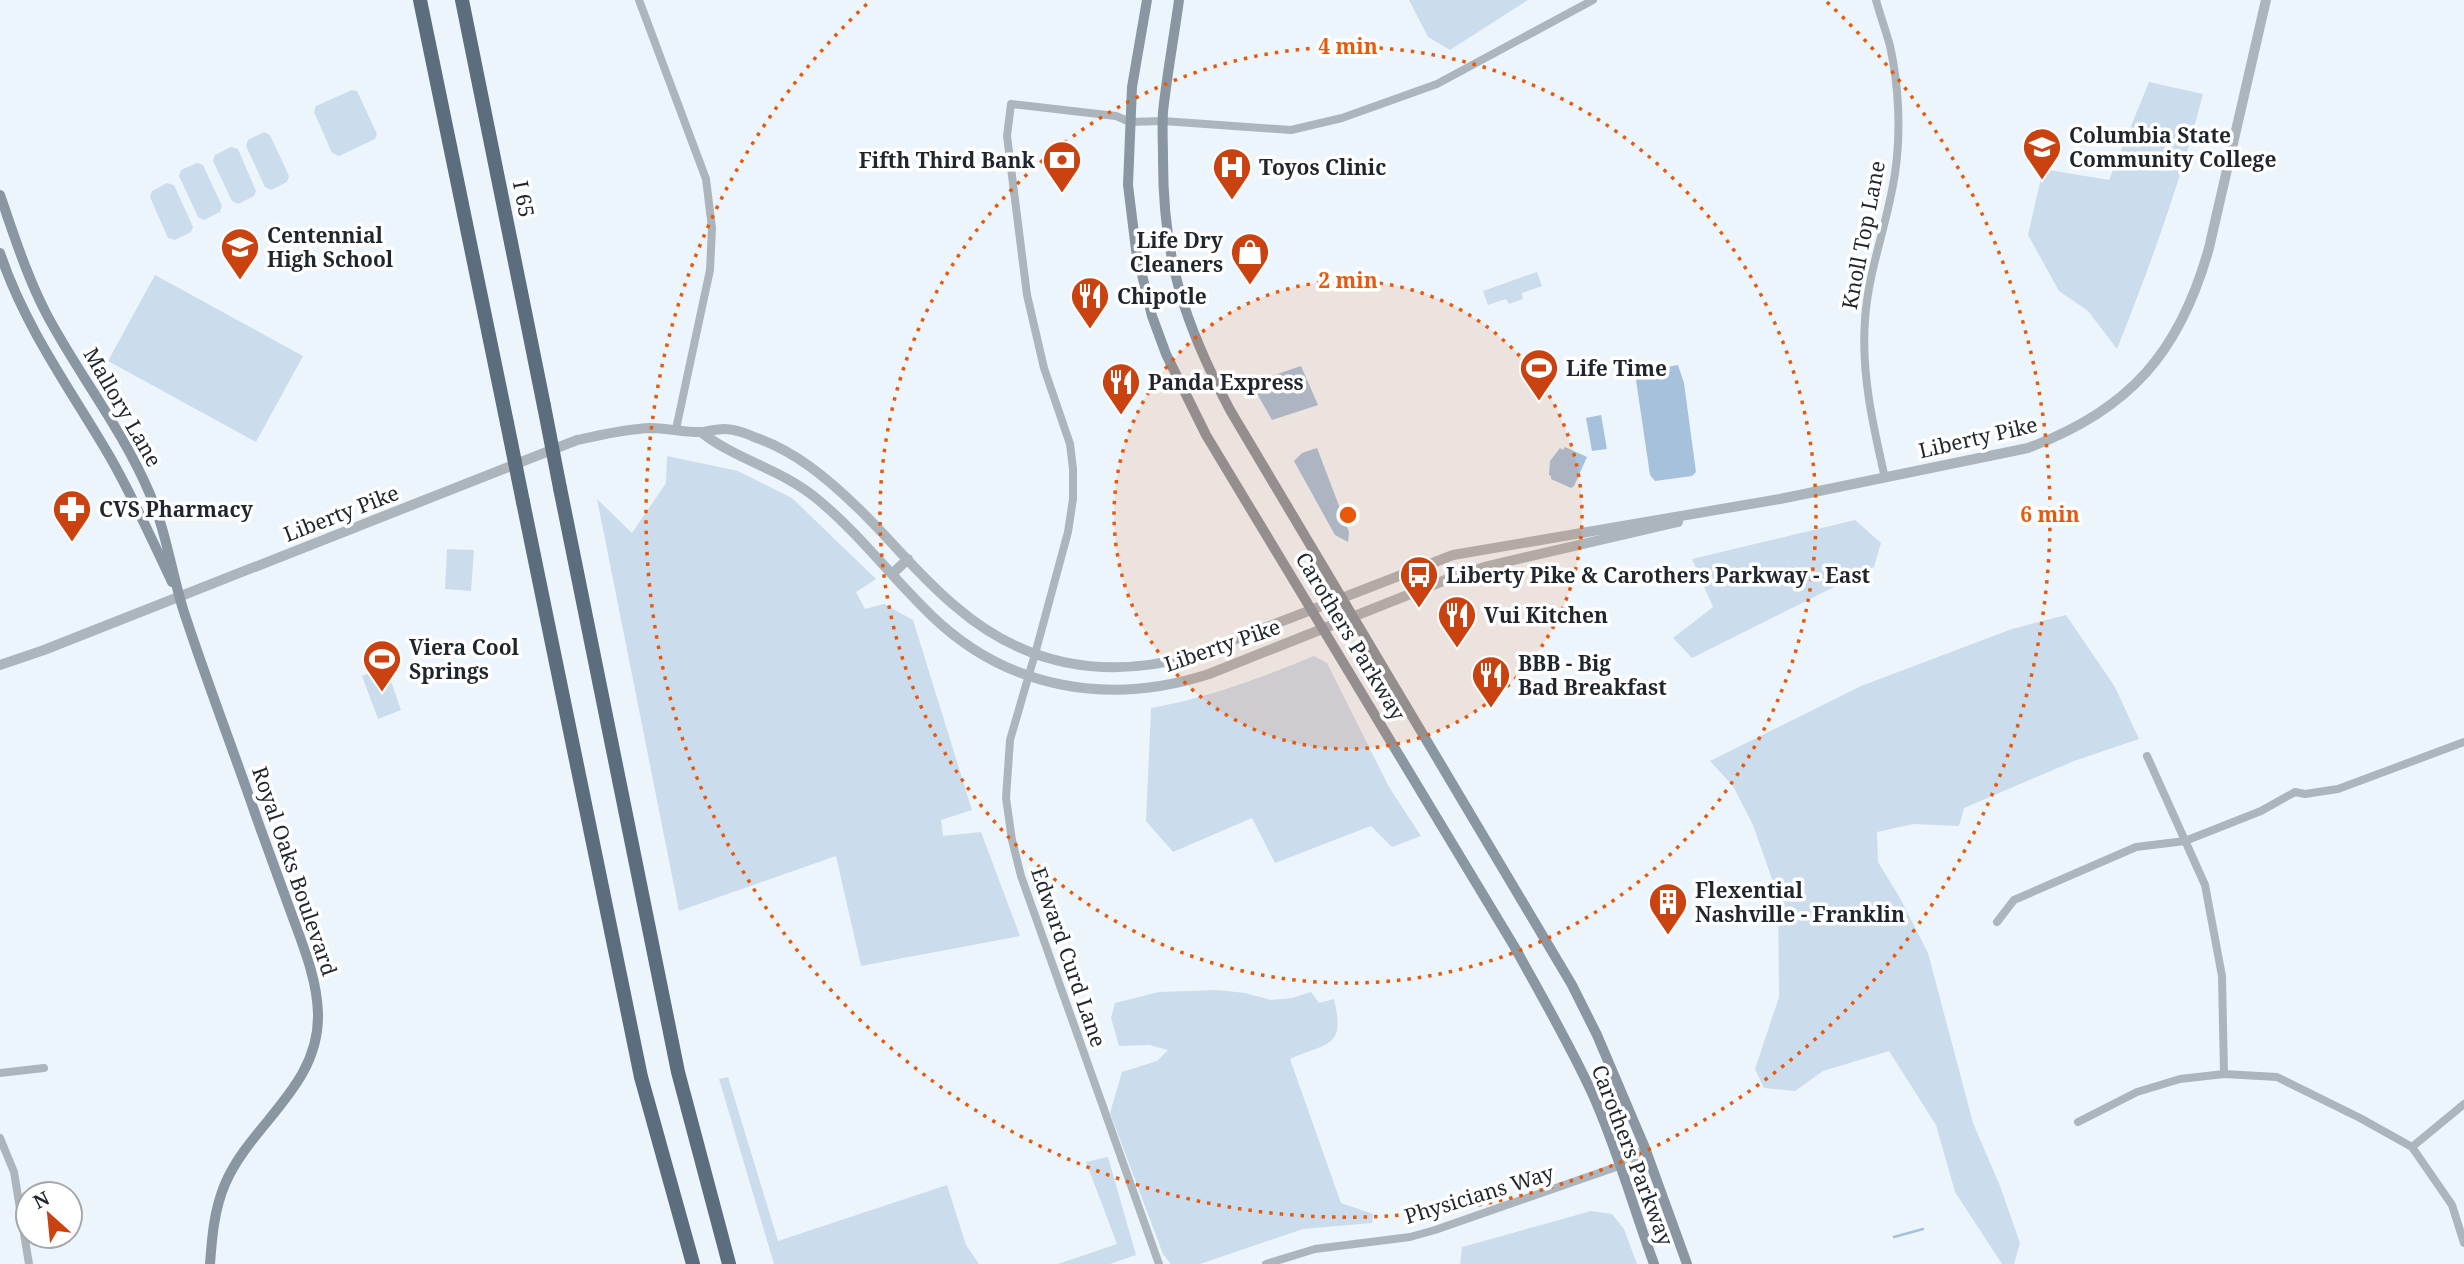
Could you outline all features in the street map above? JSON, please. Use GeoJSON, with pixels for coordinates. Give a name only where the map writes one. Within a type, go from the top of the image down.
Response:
{"type":"FeatureCollection","features":[{"type":"Feature","properties":{"kind":"highway"},"geometry":{"type":"LineString","coordinates":[[420,0],[641,1077],[694,1264]]}},
{"type":"Feature","properties":{"kind":"highway","name":"I 65"},"geometry":{"type":"LineString","coordinates":[[462,0],[678,1072],[729,1264]]}},
{"type":"Feature","properties":{"kind":"main road","name":"Carothers Parkway"},"geometry":{"type":"LineString","coordinates":[[1147,0],[1132,87],[1128,185],[1136,250],[1152,316],[1166,354],[1206,435],[1514,946],[1592,1092],[1654,1264]]}},
{"type":"Feature","properties":{"kind":"main road","name":"Carothers Parkway"},"geometry":{"type":"LineString","coordinates":[[1179,0],[1163,121],[1164,223],[1172,267],[1203,360],[1230,410],[1572,985],[1597,1035],[1645,1147],[1687,1264]]}},
{"type":"Feature","properties":{"kind":"main road","name":"Mallory Lane"},"geometry":{"type":"LineString","coordinates":[[0,195],[4,221],[45,312],[150,493],[162,523],[180,596]]}},
{"type":"Feature","properties":{"kind":"main road","name":"Mallory Lane"},"geometry":{"type":"LineString","coordinates":[[0,253],[27,319],[125,484],[180,596]]}},
{"type":"Feature","properties":{"kind":"main road","name":"Royal Oaks Boulevard"},"geometry":{"type":"LineString","coordinates":[[180,596],[311,969],[318,1015],[313,1050],[303,1075],[238,1160],[224,1185],[212,1225],[210,1264]]}},
{"type":"Feature","properties":{"kind":"street"},"geometry":{"type":"LineString","coordinates":[[639,0],[706,179],[712,228],[710,270],[676,429]]}},
{"type":"Feature","properties":{"kind":"street"},"geometry":{"type":"LineString","coordinates":[[1130,121],[1291,130],[1342,118],[1449,78],[1593,0]]}},
{"type":"Feature","properties":{"kind":"street","name":"Knoll Top Lane"},"geometry":{"type":"LineString","coordinates":[[1876,0],[1890,47],[1898,113],[1895,171],[1886,221],[1868,287],[1865,320],[1864,353],[1870,407],[1885,478]]}},
{"type":"Feature","properties":{"kind":"street","name":"Liberty Pike"},"geometry":{"type":"LineString","coordinates":[[0,665],[43,651],[577,440],[647,428],[701,432],[725,428],[754,437],[800,459],[829,480],[954,606],[981,627],[1010,644],[1035,654],[1079,666],[1105,668],[1134,668],[1192,656],[1453,555],[1780,499],[2028,448],[2060,436],[2115,403],[2162,355],[2183,320],[2199,283],[2266,0]]}},
{"type":"Feature","properties":{"kind":"street","name":"Edward Curd Lane"},"geometry":{"type":"LineString","coordinates":[[1130,121],[1116,116],[1011,104],[1007,136],[1027,295],[1044,368],[1070,444],[1073,499],[1068,532],[1010,740],[1006,776],[1012,840],[1021,876],[1159,1264]]}},
{"type":"Feature","properties":{"kind":"street","name":"Liberty Pike"},"geometry":{"type":"LineString","coordinates":[[701,432],[720,447],[781,474],[809,492],[951,632],[1001,664],[1027,675],[1066,685],[1105,690],[1155,688],[1209,674],[1453,577],[1488,566],[1780,499]]}},
{"type":"Feature","properties":{"kind":"street"},"geometry":{"type":"LineString","coordinates":[[892,574],[908,559]]}},
{"type":"Feature","properties":{"kind":"street"},"geometry":{"type":"LineString","coordinates":[[1997,922],[2014,900],[2136,847],[2185,841],[2261,811],[2295,792],[2305,794],[2338,789],[2464,742]]}},
{"type":"Feature","properties":{"kind":"street"},"geometry":{"type":"LineString","coordinates":[[2147,756],[2205,885],[2222,976],[2224,1074]]}},
{"type":"Feature","properties":{"kind":"street"},"geometry":{"type":"LineString","coordinates":[[0,1073],[44,1068]]}},
{"type":"Feature","properties":{"kind":"street"},"geometry":{"type":"LineString","coordinates":[[2078,1122],[2137,1092],[2180,1079],[2224,1074],[2277,1077],[2412,1147],[2452,1205],[2464,1243]]}},
{"type":"Feature","properties":{"kind":"street"},"geometry":{"type":"LineString","coordinates":[[2412,1147],[2464,1104]]}},
{"type":"Feature","properties":{"kind":"street"},"geometry":{"type":"LineString","coordinates":[[0,1138],[14,1172],[29,1264]]}},
{"type":"Feature","properties":{"kind":"street","name":"Physicians Way"},"geometry":{"type":"LineString","coordinates":[[1619,1166],[1645,1147]]}},
{"type":"Feature","properties":{"kind":"street","name":"Physicians Way"},"geometry":{"type":"LineString","coordinates":[[1266,1264],[1322,1247],[1410,1237],[1619,1166],[1650,1161]]}},
{"type":"Feature","properties":{"kind":"shaded area"},"geometry":{"type":"Polygon","coordinates":[[[1409,0],[1528,0],[1450,50],[1428,37],[1409,0]]]}},
{"type":"Feature","properties":{"kind":"shaded area"},"geometry":{"type":"Polygon","coordinates":[[[2149,82],[2203,94],[2164,223],[2117,349],[2088,311],[2059,291],[2028,235],[2043,169],[2109,180],[2149,82]]]}},
{"type":"Feature","properties":{"kind":"shaded area"},"geometry":{"type":"Polygon","coordinates":[[[352,90],[357,91],[377,134],[375,139],[339,156],[332,153],[314,112],[316,106],[352,90]]]}},
{"type":"Feature","properties":{"kind":"shaded area"},"geometry":{"type":"Polygon","coordinates":[[[264,132],[270,135],[289,176],[287,182],[271,190],[265,187],[246,146],[248,140],[264,132]]]}},
{"type":"Feature","properties":{"kind":"shaded area"},"geometry":{"type":"Polygon","coordinates":[[[231,147],[238,149],[256,191],[254,196],[238,204],[232,201],[213,161],[215,155],[231,147]]]}},
{"type":"Feature","properties":{"kind":"shaded area"},"geometry":{"type":"Polygon","coordinates":[[[197,163],[203,165],[222,206],[220,212],[204,220],[198,217],[179,176],[181,170],[197,163]]]}},
{"type":"Feature","properties":{"kind":"shaded area"},"geometry":{"type":"Polygon","coordinates":[[[167,183],[174,185],[193,227],[191,232],[175,240],[168,238],[150,197],[152,191],[167,183]]]}},
{"type":"Feature","properties":{"kind":"shaded area"},"geometry":{"type":"Polygon","coordinates":[[[1537,272],[1542,286],[1522,293],[1523,299],[1509,304],[1506,299],[1488,305],[1483,291],[1537,272]]]}},
{"type":"Feature","properties":{"kind":"shaded area"},"geometry":{"type":"Polygon","coordinates":[[[155,275],[303,356],[256,442],[108,361],[155,275]]]}},
{"type":"Feature","properties":{"kind":"shaded area"},"geometry":{"type":"Polygon","coordinates":[[[1678,365],[1684,383],[1696,472],[1692,476],[1655,481],[1650,475],[1636,380],[1640,372],[1678,365]]]}},
{"type":"Feature","properties":{"kind":"shaded area"},"geometry":{"type":"Polygon","coordinates":[[[1301,366],[1318,405],[1272,420],[1251,383],[1301,366]]]}},
{"type":"Feature","properties":{"kind":"shaded area"},"geometry":{"type":"Polygon","coordinates":[[[1601,415],[1607,449],[1592,451],[1586,418],[1601,415]]]}},
{"type":"Feature","properties":{"kind":"shaded area"},"geometry":{"type":"Polygon","coordinates":[[[1565,447],[1587,457],[1571,488],[1551,479],[1549,475],[1550,461],[1560,448],[1563,450],[1565,447]]]}},
{"type":"Feature","properties":{"kind":"shaded area"},"geometry":{"type":"Polygon","coordinates":[[[1317,448],[1349,532],[1348,542],[1335,535],[1294,461],[1302,453],[1317,448]]]}},
{"type":"Feature","properties":{"kind":"shaded area"},"geometry":{"type":"Polygon","coordinates":[[[667,456],[738,471],[792,498],[876,579],[856,592],[865,609],[884,604],[913,620],[972,810],[941,820],[943,836],[981,832],[1020,936],[861,966],[836,856],[679,911],[597,499],[632,533],[666,483],[667,456]]]}},
{"type":"Feature","properties":{"kind":"shaded area"},"geometry":{"type":"Polygon","coordinates":[[[1855,520],[1881,543],[1874,567],[1692,658],[1673,638],[1713,607],[1692,559],[1855,520]]]}},
{"type":"Feature","properties":{"kind":"shaded area","name":"Viera Cool Springs"},"geometry":{"type":"Polygon","coordinates":[[[447,549],[474,550],[471,591],[445,589],[447,549]]]}},
{"type":"Feature","properties":{"kind":"shaded area"},"geometry":{"type":"Polygon","coordinates":[[[2066,615],[2115,687],[2139,739],[2074,761],[1964,808],[1959,826],[1913,824],[1877,832],[1878,862],[1928,953],[1973,1123],[2000,1186],[2020,1243],[2014,1264],[2002,1264],[1955,1192],[1936,1125],[1889,1051],[1823,1071],[1795,1091],[1764,1088],[1755,1069],[1779,997],[1778,896],[1753,825],[1733,786],[1710,761],[1861,686],[2012,629],[2066,615]]]}},
{"type":"Feature","properties":{"kind":"shaded area"},"geometry":{"type":"Polygon","coordinates":[[[1314,656],[1327,663],[1389,787],[1421,836],[1392,847],[1371,826],[1275,863],[1252,818],[1173,852],[1146,821],[1151,708],[1234,686],[1314,656]]]}},
{"type":"Feature","properties":{"kind":"shaded area","name":"Viera Cool Springs"},"geometry":{"type":"Polygon","coordinates":[[[386,667],[401,710],[378,719],[362,676],[386,667]]]}},
{"type":"Feature","properties":{"kind":"shaded area"},"geometry":{"type":"Polygon","coordinates":[[[1218,990],[1271,1000],[1292,998],[1311,992],[1319,1003],[1334,999],[1337,1015],[1335,1035],[1323,1046],[1290,1059],[1341,1203],[1373,1214],[1372,1223],[1303,1229],[1200,1264],[1171,1264],[1163,1254],[1110,1113],[1122,1072],[1157,1061],[1168,1050],[1149,1045],[1119,1046],[1111,1018],[1115,1003],[1159,992],[1218,990]]]}},
{"type":"Feature","properties":{"kind":"shaded area"},"geometry":{"type":"Polygon","coordinates":[[[728,1077],[778,1241],[947,1185],[966,1245],[979,1264],[774,1264],[719,1079],[728,1077]]]}},
{"type":"Feature","properties":{"kind":"shaded area"},"geometry":{"type":"Polygon","coordinates":[[[1108,1157],[1136,1255],[1110,1264],[1058,1264],[1117,1244],[1086,1162],[1108,1157]]]}},
{"type":"Feature","properties":{"kind":"shaded area"},"geometry":{"type":"Polygon","coordinates":[[[1591,1211],[1612,1214],[1624,1229],[1637,1264],[1460,1264],[1462,1247],[1591,1211]]]}},
{"type":"Feature","properties":{"kind":"waterway"},"geometry":{"type":"LineString","coordinates":[[1894,1237],[1923,1229]]}},
{"type":"Feature","properties":{"kind":"place","name":"Columbia State Community College"},"geometry":{"type":"Point","coordinates":[2042,181]}},
{"type":"Feature","properties":{"kind":"place","name":"Fifth Third Bank"},"geometry":{"type":"Point","coordinates":[1062,194]}},
{"type":"Feature","properties":{"kind":"place","name":"Toyos Clinic"},"geometry":{"type":"Point","coordinates":[1232,201]}},
{"type":"Feature","properties":{"kind":"place","name":"Centennial High School"},"geometry":{"type":"Point","coordinates":[240,281]}},
{"type":"Feature","properties":{"kind":"place","name":"Life Dry Cleaners"},"geometry":{"type":"Point","coordinates":[1250,286]}},
{"type":"Feature","properties":{"kind":"place","name":"Chipotle"},"geometry":{"type":"Point","coordinates":[1090,330]}},
{"type":"Feature","properties":{"kind":"place","name":"Life Time"},"geometry":{"type":"Point","coordinates":[1539,402]}},
{"type":"Feature","properties":{"kind":"place","name":"Panda Express"},"geometry":{"type":"Point","coordinates":[1121,416]}},
{"type":"Feature","properties":{"kind":"place","name":"CVS Pharmacy"},"geometry":{"type":"Point","coordinates":[72,543]}},
{"type":"Feature","properties":{"kind":"place","name":"Liberty Pike & Carothers Parkway - East"},"geometry":{"type":"Point","coordinates":[1419,609]}},
{"type":"Feature","properties":{"kind":"place","name":"Vui Kitchen"},"geometry":{"type":"Point","coordinates":[1457,649]}},
{"type":"Feature","properties":{"kind":"place","name":"Viera Cool Springs"},"geometry":{"type":"Point","coordinates":[382,693]}},
{"type":"Feature","properties":{"kind":"place","name":"BBB - Big Bad Breakfast"},"geometry":{"type":"Point","coordinates":[1491,709]}},
{"type":"Feature","properties":{"kind":"place","name":"Flexential Nashville - Franklin"},"geometry":{"type":"Point","coordinates":[1668,936]}}]}
